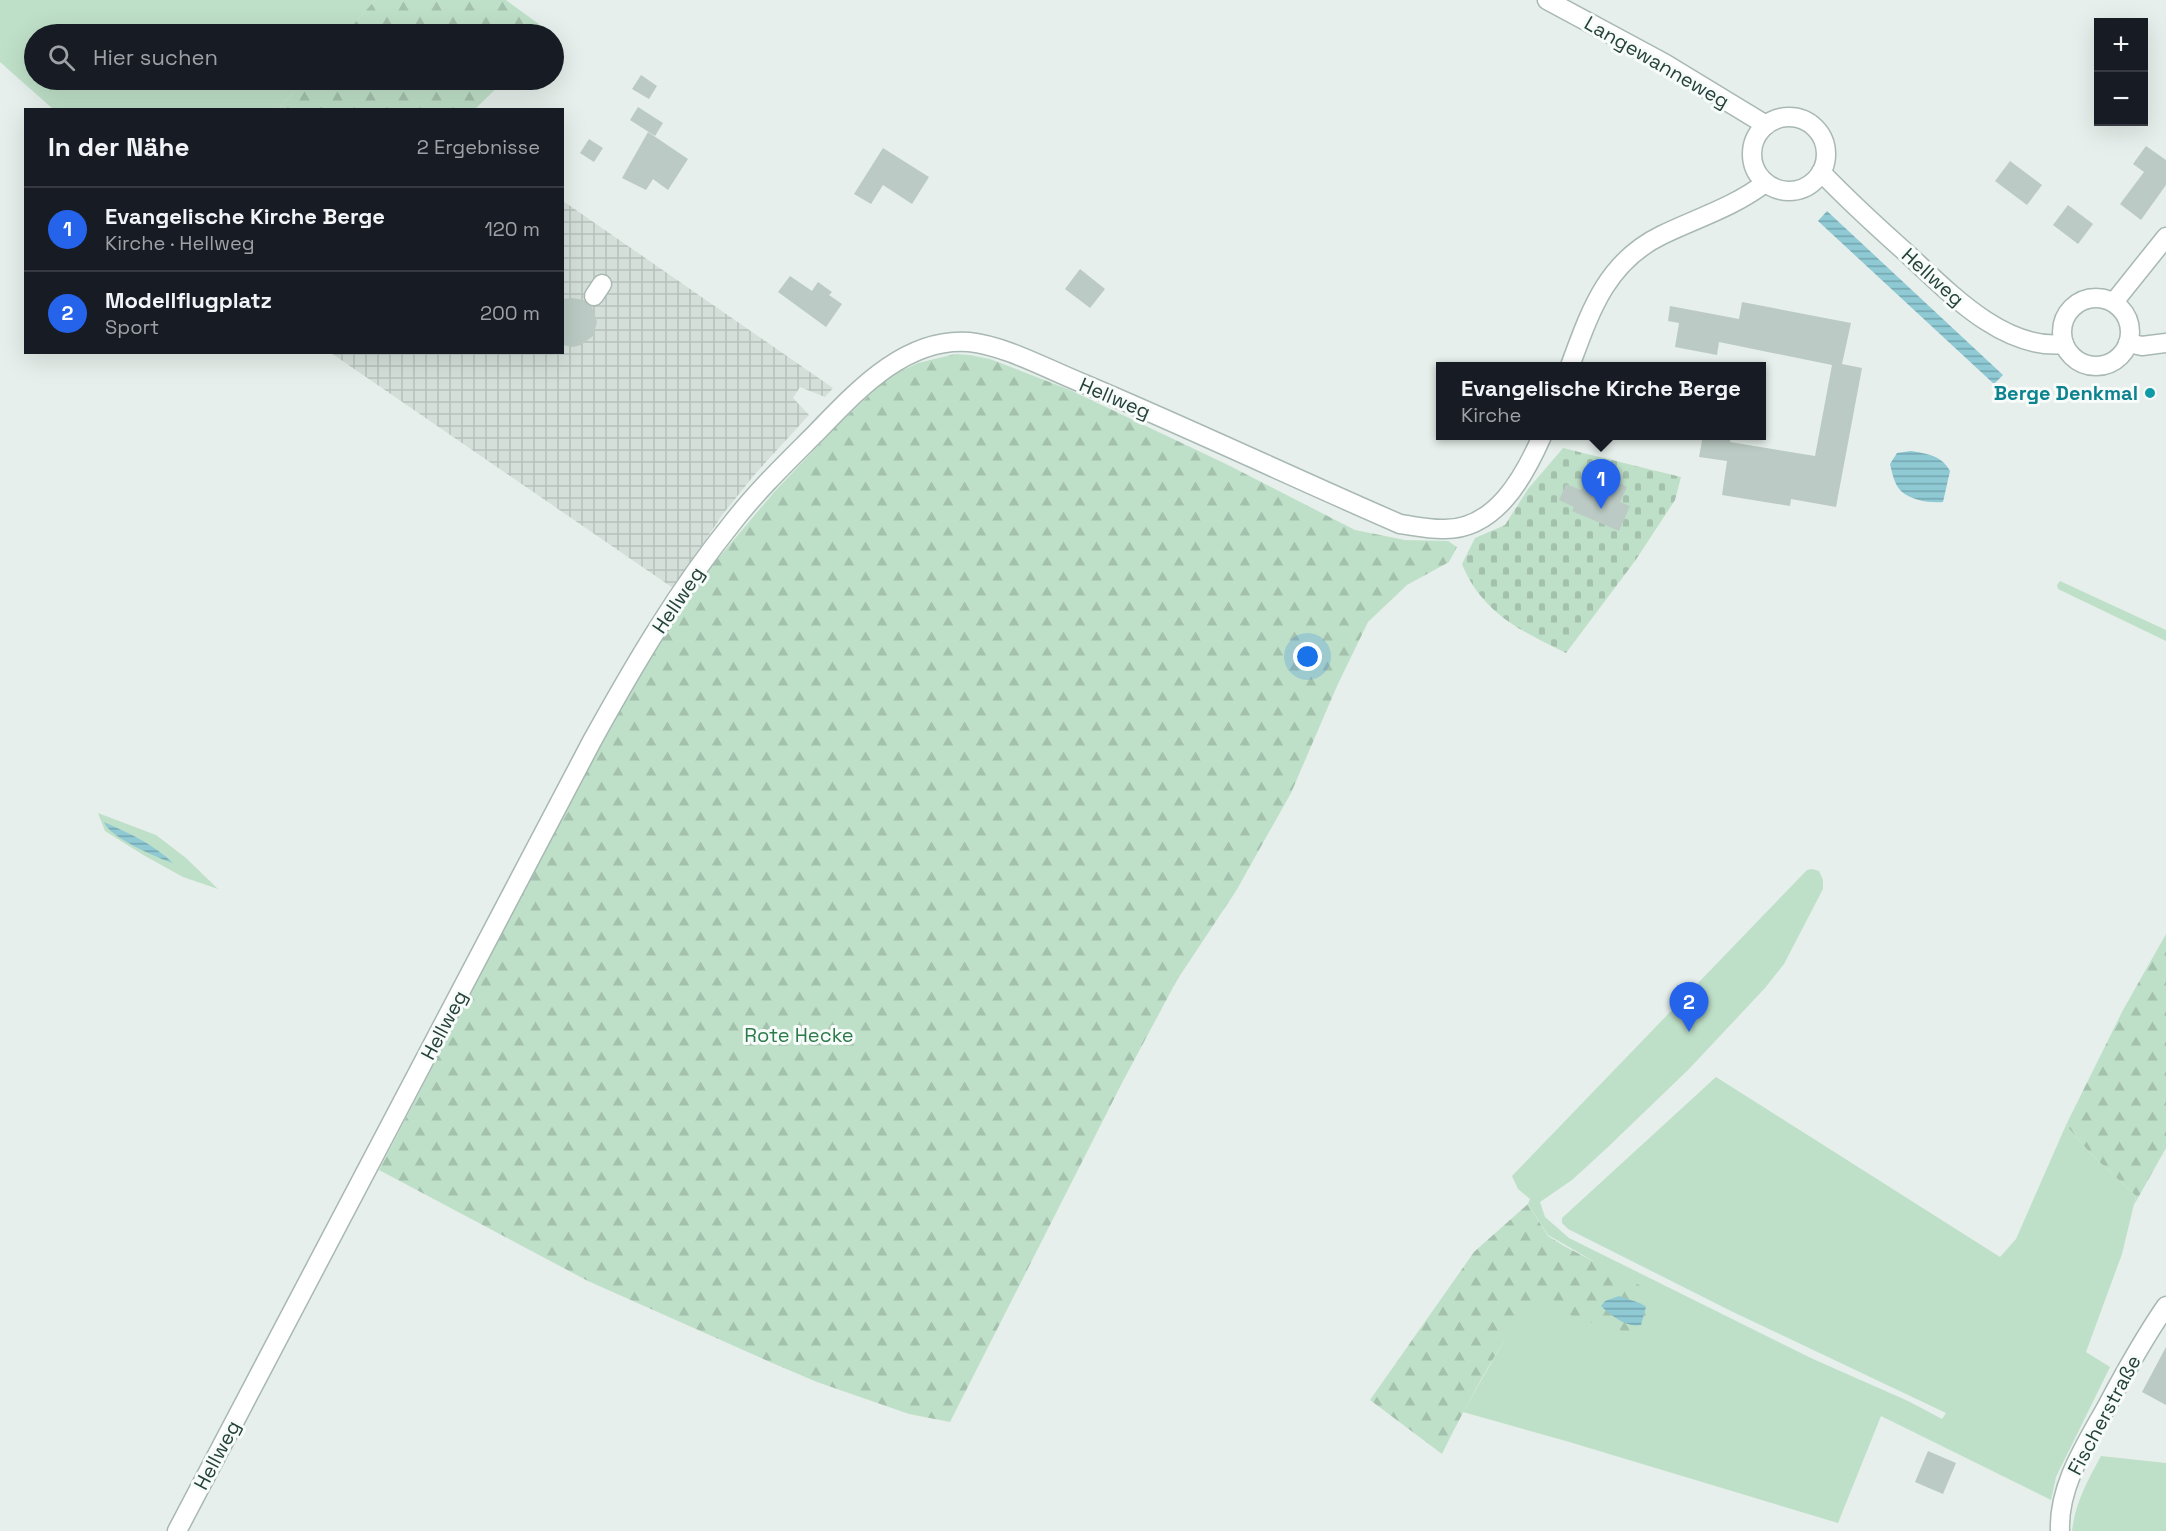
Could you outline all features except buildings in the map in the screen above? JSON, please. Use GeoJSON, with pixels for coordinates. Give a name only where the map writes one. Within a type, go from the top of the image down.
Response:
{"type":"FeatureCollection","features":[{"type":"Feature","properties":{"kind":"street","name":"Langewanneweg"},"geometry":{"type":"LineString","coordinates":[[1547,0],[1664,63],[1766,125]]}},
{"type":"Feature","properties":{"kind":"street"},"geometry":{"type":"LineString","coordinates":[[1785,117],[1795,118],[1813,126],[1824,143],[1825,163],[1821,172],[1805,188],[1794,191],[1783,191],[1765,183],[1756,171],[1752,159],[1753,146],[1758,134],[1766,125],[1785,117]]}},
{"type":"Feature","properties":{"kind":"street","name":"Hellweg"},"geometry":{"type":"LineString","coordinates":[[1821,172],[1924,270],[1982,319],[2019,337],[2042,344],[2064,344]]}},
{"type":"Feature","properties":{"kind":"street"},"geometry":{"type":"LineString","coordinates":[[1572,362],[1593,306],[1604,286],[1628,257],[1661,236],[1746,197],[1765,183]]}},
{"type":"Feature","properties":{"kind":"street"},"geometry":{"type":"LineString","coordinates":[[2114,302],[2166,237]]}},
{"type":"Feature","properties":{"kind":"street"},"geometry":{"type":"LineString","coordinates":[[2094,297],[2114,302],[2123,310],[2128,320],[2130,332],[2124,352],[2116,360],[2097,366],[2077,360],[2064,344],[2063,323],[2067,313],[2074,305],[2094,297]]}},
{"type":"Feature","properties":{"kind":"street","name":"Hellweg"},"geometry":{"type":"LineString","coordinates":[[177,1531],[633,667],[692,576],[733,521],[767,483],[874,376],[909,355],[930,347],[968,342],[993,346],[1115,397],[1400,524],[1444,529],[1479,520],[1495,509],[1524,473],[1540,440]]}},
{"type":"Feature","properties":{"kind":"street"},"geometry":{"type":"LineString","coordinates":[[2128,343],[2142,346],[2166,343]]}},
{"type":"Feature","properties":{"kind":"street","name":"Fischerstraße"},"geometry":{"type":"LineString","coordinates":[[2060,1531],[2064,1494],[2080,1456],[2124,1374],[2166,1306]]}},
{"type":"Feature","properties":{"kind":"shaded area"},"geometry":{"type":"Polygon","coordinates":[[[564,202],[833,388],[825,397],[800,387],[793,398],[809,415],[755,474],[723,514],[673,588],[332,354],[564,354],[564,202]]]}},
{"type":"Feature","properties":{"kind":"green space"},"geometry":{"type":"Polygon","coordinates":[[[0,0],[375,0],[354,24],[24,24],[24,83],[0,62],[0,0]]]}},
{"type":"Feature","properties":{"kind":"green space"},"geometry":{"type":"Polygon","coordinates":[[[375,0],[506,0],[539,24],[354,24],[375,0]]]}},
{"type":"Feature","properties":{"kind":"green space"},"geometry":{"type":"Polygon","coordinates":[[[32,90],[296,90],[279,108],[52,108],[32,90]]]}},
{"type":"Feature","properties":{"kind":"green space"},"geometry":{"type":"Polygon","coordinates":[[[296,90],[495,90],[476,108],[279,108],[296,90]]]}},
{"type":"Feature","properties":{"kind":"green space","name":"Rote Hecke"},"geometry":{"type":"Polygon","coordinates":[[[955,354],[990,359],[1070,390],[1226,464],[1355,530],[1405,540],[1448,541],[1457,547],[1449,562],[1407,585],[1368,622],[1337,686],[1291,793],[1236,891],[1177,980],[1122,1083],[950,1422],[909,1414],[817,1382],[770,1362],[588,1281],[379,1170],[600,745],[641,672],[699,581],[775,491],[882,383],[892,375],[918,363],[955,354]]]}},
{"type":"Feature","properties":{"kind":"green space"},"geometry":{"type":"Polygon","coordinates":[[[1563,448],[1681,477],[1675,500],[1635,561],[1566,653],[1519,628],[1492,608],[1470,581],[1462,564],[1475,538],[1505,525],[1528,489],[1563,448]]]}},
{"type":"Feature","properties":{"kind":"green space"},"geometry":{"type":"Polygon","coordinates":[[[2060,581],[2166,630],[2166,641],[2058,589],[2057,585],[2060,581]]]}},
{"type":"Feature","properties":{"kind":"green space"},"geometry":{"type":"Polygon","coordinates":[[[98,813],[156,835],[186,858],[218,889],[183,877],[105,831],[98,813]]]}},
{"type":"Feature","properties":{"kind":"green space"},"geometry":{"type":"Polygon","coordinates":[[[1807,870],[1819,871],[1823,880],[1823,889],[1784,964],[1765,988],[1689,1069],[1572,1180],[1540,1202],[1545,1217],[1569,1238],[1813,1359],[1908,1401],[1942,1419],[1946,1413],[1733,1312],[1568,1229],[1562,1223],[1562,1218],[1716,1077],[2000,1257],[2016,1239],[2066,1125],[2091,1154],[2136,1196],[2122,1254],[2086,1352],[2110,1367],[2056,1477],[2051,1500],[1881,1416],[1838,1523],[1463,1412],[1509,1332],[1531,1299],[1604,1326],[1593,1261],[1548,1235],[1528,1204],[1530,1199],[1518,1189],[1512,1176],[1807,870]]]}},
{"type":"Feature","properties":{"kind":"green space"},"geometry":{"type":"Polygon","coordinates":[[[2166,934],[2166,1148],[2134,1205],[2136,1196],[2091,1154],[2066,1125],[2123,1010],[2166,934]]]}},
{"type":"Feature","properties":{"kind":"green space"},"geometry":{"type":"Polygon","coordinates":[[[1528,1204],[1548,1236],[1647,1289],[1654,1305],[1642,1334],[1599,1325],[1531,1300],[1483,1375],[1442,1454],[1370,1400],[1474,1252],[1528,1204]]]}},
{"type":"Feature","properties":{"kind":"green space"},"geometry":{"type":"Polygon","coordinates":[[[2101,1456],[2166,1463],[2166,1531],[2072,1531],[2079,1501],[2101,1456]]]}},
{"type":"Feature","properties":{"kind":"water"},"geometry":{"type":"Polygon","coordinates":[[[1827,211],[2003,375],[1994,384],[1818,221],[1827,211]]]}},
{"type":"Feature","properties":{"kind":"water"},"geometry":{"type":"Polygon","coordinates":[[[1911,451],[1938,458],[1950,471],[1943,502],[1916,499],[1899,488],[1890,464],[1897,453],[1911,451]]]}},
{"type":"Feature","properties":{"kind":"water"},"geometry":{"type":"Polygon","coordinates":[[[104,822],[149,845],[173,863],[145,852],[124,840],[104,822]]]}},
{"type":"Feature","properties":{"kind":"water"},"geometry":{"type":"Polygon","coordinates":[[[1619,1296],[1646,1307],[1641,1325],[1624,1323],[1601,1306],[1605,1301],[1619,1296]]]}},
{"type":"Feature","properties":{"kind":"place","name":"Berge Denkmal"},"geometry":{"type":"Point","coordinates":[2150,393]}},
{"type":"Feature","properties":{"kind":"place","name":"Evangelische Kirche Berge"},"geometry":{"type":"Point","coordinates":[1601,509]}},
{"type":"Feature","properties":{"kind":"place","name":"Modellflugplatz"},"geometry":{"type":"Point","coordinates":[1689,1032]}}]}
